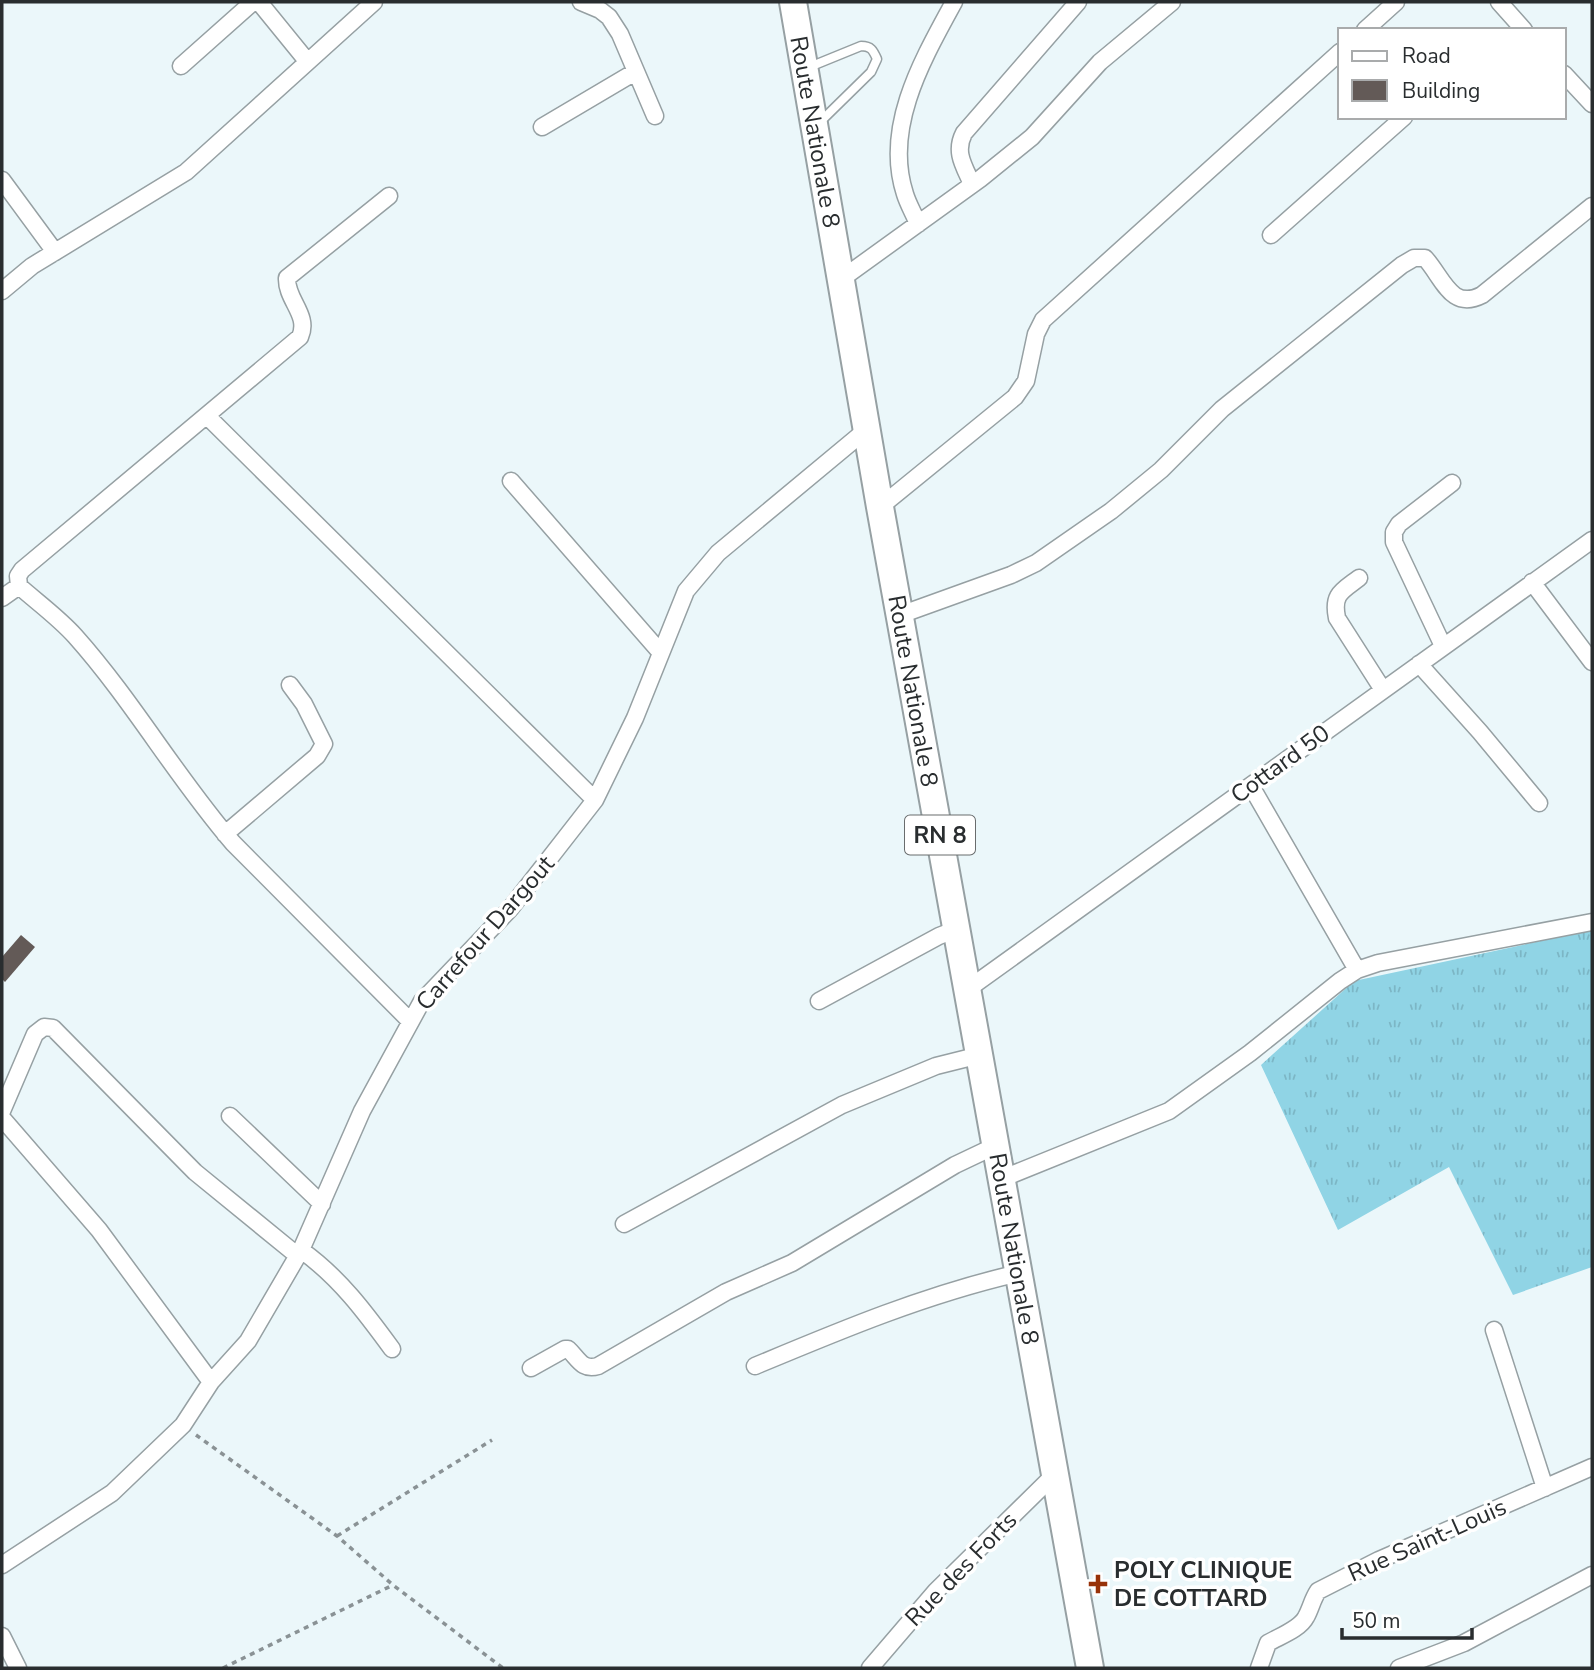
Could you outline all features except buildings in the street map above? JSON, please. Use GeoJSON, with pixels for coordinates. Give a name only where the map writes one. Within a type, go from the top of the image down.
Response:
{"type":"FeatureCollection","features":[{"type":"Feature","properties":{"kind":"main road","name":"Route Nationale 8"},"geometry":{"type":"LineString","coordinates":[[793,2],[866,430],[1090,1668]]}},
{"type":"Feature","properties":{"kind":"street"},"geometry":{"type":"LineString","coordinates":[[181,65],[253,2]]}},
{"type":"Feature","properties":{"kind":"street"},"geometry":{"type":"LineString","coordinates":[[259,2],[307,61]]}},
{"type":"Feature","properties":{"kind":"street"},"geometry":{"type":"LineString","coordinates":[[2,291],[32,266],[186,172],[374,2]]}},
{"type":"Feature","properties":{"kind":"street"},"geometry":{"type":"LineString","coordinates":[[581,2],[609,17],[620,34],[655,116]]}},
{"type":"Feature","properties":{"kind":"street"},"geometry":{"type":"LineString","coordinates":[[918,224],[905,193],[900,167],[900,132],[911,89],[954,2]]}},
{"type":"Feature","properties":{"kind":"street"},"geometry":{"type":"LineString","coordinates":[[972,184],[959,154],[959,142],[964,132],[1077,2]]}},
{"type":"Feature","properties":{"kind":"street"},"geometry":{"type":"LineString","coordinates":[[840,280],[1032,137],[1101,62],[1172,2]]}},
{"type":"Feature","properties":{"kind":"street"},"geometry":{"type":"LineString","coordinates":[[1367,28],[1396,2]]}},
{"type":"Feature","properties":{"kind":"street"},"geometry":{"type":"LineString","coordinates":[[1499,2],[1515,27]]}},
{"type":"Feature","properties":{"kind":"street"},"geometry":{"type":"LineString","coordinates":[[880,507],[1016,397],[1026,382],[1036,334],[1043,320],[1338,54]]}},
{"type":"Feature","properties":{"kind":"street"},"geometry":{"type":"LineString","coordinates":[[542,127],[635,72]]}},
{"type":"Feature","properties":{"kind":"street"},"geometry":{"type":"LineString","coordinates":[[1566,76],[1589,93]]}},
{"type":"Feature","properties":{"kind":"street"},"geometry":{"type":"LineString","coordinates":[[1271,235],[1402,119]]}},
{"type":"Feature","properties":{"kind":"street"},"geometry":{"type":"LineString","coordinates":[[2,180],[55,252]]}},
{"type":"Feature","properties":{"kind":"street"},"geometry":{"type":"LineString","coordinates":[[390,196],[287,278],[290,294],[303,320],[300,337],[18,576],[19,586],[74,634],[131,706],[225,834],[411,1021]]}},
{"type":"Feature","properties":{"kind":"street"},"geometry":{"type":"LineString","coordinates":[[900,615],[1024,569],[1111,512],[1161,470],[1222,409],[1402,265],[1414,258],[1425,258],[1453,295],[1461,300],[1471,301],[1592,206]]}},
{"type":"Feature","properties":{"kind":"street"},"geometry":{"type":"LineString","coordinates":[[207,416],[595,800]]}},
{"type":"Feature","properties":{"kind":"street","name":"Carrefour Dargout"},"geometry":{"type":"LineString","coordinates":[[2,1565],[112,1493],[183,1425],[211,1382],[248,1341],[300,1253],[362,1111],[422,1001],[510,909],[595,800],[635,718],[686,591],[718,553],[866,430]]}},
{"type":"Feature","properties":{"kind":"street"},"geometry":{"type":"LineString","coordinates":[[512,481],[661,653]]}},
{"type":"Feature","properties":{"kind":"street"},"geometry":{"type":"LineString","coordinates":[[1443,646],[1394,542],[1394,532],[1399,524],[1452,483]]}},
{"type":"Feature","properties":{"kind":"street","name":"Cottard 50"},"geometry":{"type":"LineString","coordinates":[[968,989],[1592,540]]}},
{"type":"Feature","properties":{"kind":"street"},"geometry":{"type":"LineString","coordinates":[[1359,578],[1339,593],[1334,604],[1337,618],[1383,690]]}},
{"type":"Feature","properties":{"kind":"street"},"geometry":{"type":"LineString","coordinates":[[1532,582],[1592,662]]}},
{"type":"Feature","properties":{"kind":"street"},"geometry":{"type":"LineString","coordinates":[[2,598],[19,586]]}},
{"type":"Feature","properties":{"kind":"street"},"geometry":{"type":"LineString","coordinates":[[1419,664],[1539,803]]}},
{"type":"Feature","properties":{"kind":"street"},"geometry":{"type":"LineString","coordinates":[[225,834],[317,756],[324,744],[304,704],[290,685]]}},
{"type":"Feature","properties":{"kind":"street"},"geometry":{"type":"LineString","coordinates":[[1251,786],[1357,970]]}},
{"type":"Feature","properties":{"kind":"street"},"geometry":{"type":"LineString","coordinates":[[1001,1179],[1169,1111],[1250,1053],[1357,970],[1378,963],[1592,922]]}},
{"type":"Feature","properties":{"kind":"street"},"geometry":{"type":"LineString","coordinates":[[819,1001],[957,929]]}},
{"type":"Feature","properties":{"kind":"street"},"geometry":{"type":"LineString","coordinates":[[2,1111],[35,1034],[44,1027],[53,1028],[195,1172],[300,1253],[324,1266],[393,1349]]}},
{"type":"Feature","properties":{"kind":"street"},"geometry":{"type":"LineString","coordinates":[[624,1224],[842,1105],[936,1066],[980,1055]]}},
{"type":"Feature","properties":{"kind":"street"},"geometry":{"type":"LineString","coordinates":[[230,1116],[322,1204]]}},
{"type":"Feature","properties":{"kind":"street"},"geometry":{"type":"LineString","coordinates":[[2,1118],[99,1230],[211,1382]]}},
{"type":"Feature","properties":{"kind":"street"},"geometry":{"type":"LineString","coordinates":[[531,1368],[565,1349],[571,1352],[581,1365],[598,1366],[726,1292],[792,1263],[955,1165],[995,1146]]}},
{"type":"Feature","properties":{"kind":"street"},"geometry":{"type":"LineString","coordinates":[[755,1366],[913,1304],[972,1284],[1018,1273]]}},
{"type":"Feature","properties":{"kind":"street"},"geometry":{"type":"LineString","coordinates":[[1494,1330],[1545,1488]]}},
{"type":"Feature","properties":{"kind":"street","name":"Rue Saint-Louis"},"geometry":{"type":"LineString","coordinates":[[1259,1668],[1268,1643],[1300,1625],[1318,1591],[1379,1560],[1592,1467]]}},
{"type":"Feature","properties":{"kind":"street","name":"Rue des Forts"},"geometry":{"type":"LineString","coordinates":[[870,1668],[936,1591],[1055,1474]]}},
{"type":"Feature","properties":{"kind":"street"},"geometry":{"type":"LineString","coordinates":[[1399,1668],[1464,1643],[1592,1575]]}},
{"type":"Feature","properties":{"kind":"street"},"geometry":{"type":"LineString","coordinates":[[2,1636],[18,1668]]}},
{"type":"Feature","properties":{"kind":"lane"},"geometry":{"type":"LineString","coordinates":[[804,69],[861,46],[872,49],[877,59],[872,72],[814,127]]}},
{"type":"Feature","properties":{"kind":"path"},"geometry":{"type":"LineString","coordinates":[[183,1425],[337,1536],[393,1585],[503,1668]]}},
{"type":"Feature","properties":{"kind":"path"},"geometry":{"type":"LineString","coordinates":[[337,1536],[492,1440]]}},
{"type":"Feature","properties":{"kind":"path"},"geometry":{"type":"LineString","coordinates":[[223,1668],[393,1585]]}},
{"type":"Feature","properties":{"kind":"green space"},"geometry":{"type":"Polygon","coordinates":[[[1592,930],[1592,1267],[1513,1295],[1449,1167],[1338,1230],[1261,1065],[1354,981],[1592,930]]]}},
{"type":"Feature","properties":{"kind":"place","name":"POLY CLINIQUE DE COTTARD"},"geometry":{"type":"Point","coordinates":[1098,1584]}}]}
